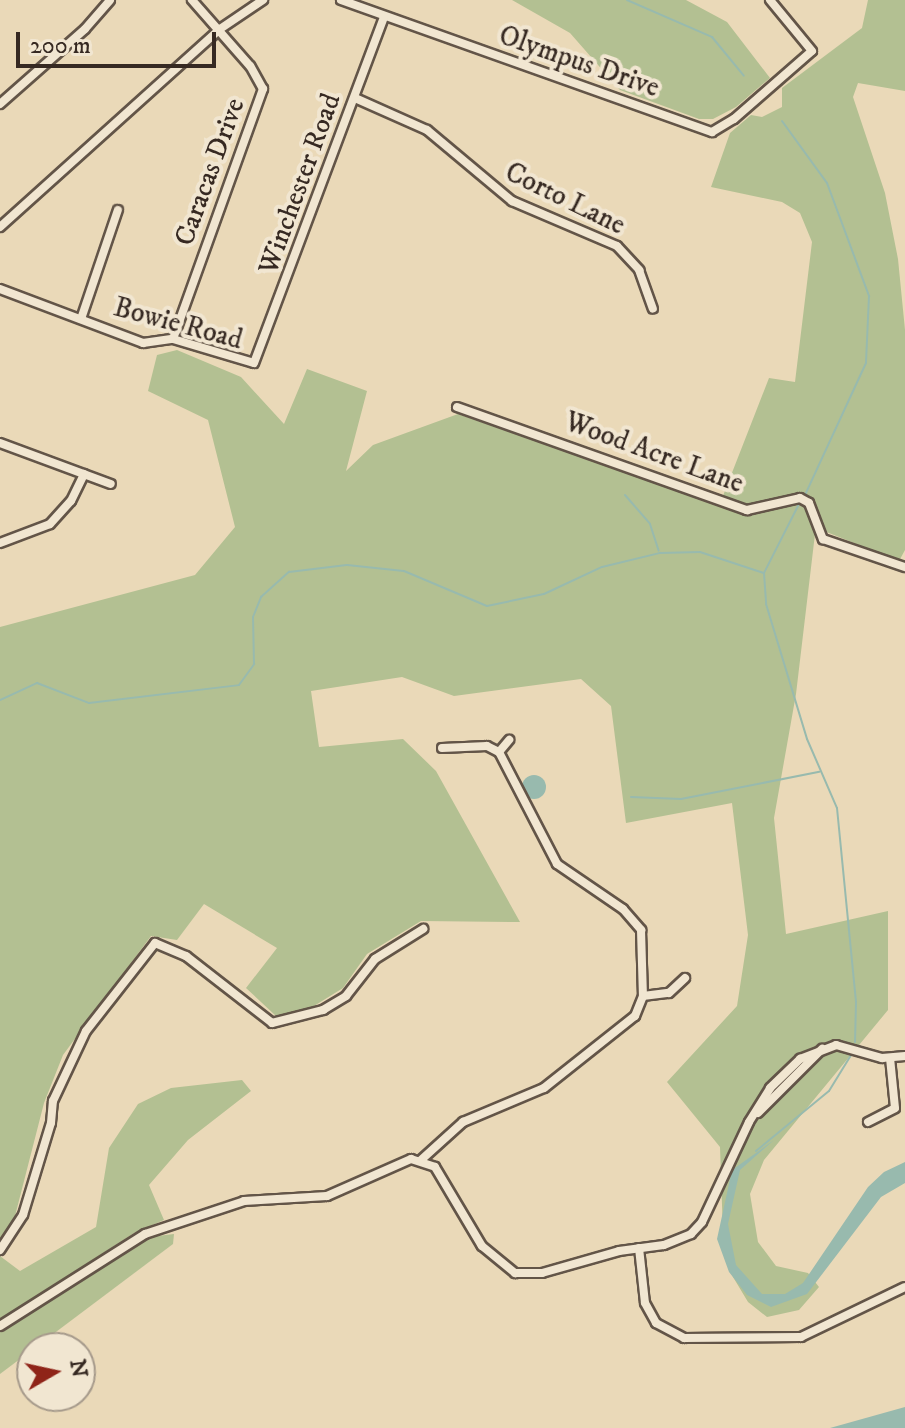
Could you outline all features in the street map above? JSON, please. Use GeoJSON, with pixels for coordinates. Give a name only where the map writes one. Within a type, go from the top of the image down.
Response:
{"type":"FeatureCollection","features":[{"type":"Feature","properties":{"kind":"street"},"geometry":{"type":"LineString","coordinates":[[0,104],[85,29],[110,0]]}},
{"type":"Feature","properties":{"kind":"street"},"geometry":{"type":"LineString","coordinates":[[192,0],[220,29]]}},
{"type":"Feature","properties":{"kind":"street"},"geometry":{"type":"LineString","coordinates":[[0,227],[220,29],[263,0]]}},
{"type":"Feature","properties":{"kind":"street","name":"Olympus Drive"},"geometry":{"type":"LineString","coordinates":[[341,0],[712,132],[734,119],[812,51],[770,0]]}},
{"type":"Feature","properties":{"kind":"street","name":"Winchester Road"},"geometry":{"type":"LineString","coordinates":[[254,363],[384,17]]}},
{"type":"Feature","properties":{"kind":"street","name":"Caracas Drive"},"geometry":{"type":"LineString","coordinates":[[173,339],[263,89],[220,29]]}},
{"type":"Feature","properties":{"kind":"street","name":"Corto Lane"},"geometry":{"type":"LineString","coordinates":[[355,98],[427,130],[502,196],[617,246],[639,270],[653,309]]}},
{"type":"Feature","properties":{"kind":"street"},"geometry":{"type":"LineString","coordinates":[[81,319],[118,210]]}},
{"type":"Feature","properties":{"kind":"street","name":"Bowie Road"},"geometry":{"type":"LineString","coordinates":[[0,289],[143,343],[173,339],[254,363]]}},
{"type":"Feature","properties":{"kind":"street","name":"Wood Acre Lane"},"geometry":{"type":"LineString","coordinates":[[457,407],[747,510],[800,498],[809,503],[823,539],[905,567]]}},
{"type":"Feature","properties":{"kind":"street"},"geometry":{"type":"LineString","coordinates":[[0,443],[111,484]]}},
{"type":"Feature","properties":{"kind":"street"},"geometry":{"type":"LineString","coordinates":[[0,543],[50,524],[71,501],[84,474]]}},
{"type":"Feature","properties":{"kind":"street"},"geometry":{"type":"LineString","coordinates":[[499,752],[509,740]]}},
{"type":"Feature","properties":{"kind":"street"},"geometry":{"type":"LineString","coordinates":[[421,1160],[463,1122],[544,1088],[635,1016],[643,996],[641,930],[623,909],[557,864],[499,752],[487,746],[442,748]]}},
{"type":"Feature","properties":{"kind":"street"},"geometry":{"type":"LineString","coordinates":[[0,1250],[23,1215],[51,1123],[53,1101],[86,1031],[155,943],[186,956],[272,1023],[290,1021],[335,1003],[375,959],[423,929]]}},
{"type":"Feature","properties":{"kind":"street"},"geometry":{"type":"LineString","coordinates":[[643,996],[669,993],[685,978]]}},
{"type":"Feature","properties":{"kind":"street"},"geometry":{"type":"LineString","coordinates":[[0,1326],[145,1234],[244,1201],[327,1196],[405,1161],[421,1160],[440,1173],[482,1246],[515,1273],[542,1273],[678,1241],[702,1222],[749,1122],[824,1047],[849,1046],[890,1058],[905,1056]]}},
{"type":"Feature","properties":{"kind":"street"},"geometry":{"type":"LineString","coordinates":[[868,1122],[895,1108],[890,1058]]}},
{"type":"Feature","properties":{"kind":"street"},"geometry":{"type":"LineString","coordinates":[[639,1248],[645,1303],[656,1323],[684,1338],[801,1337],[905,1287]]}},
{"type":"Feature","properties":{"kind":"green space"},"geometry":{"type":"Polygon","coordinates":[[[512,0],[686,0],[727,22],[770,78],[736,107],[713,119],[699,119],[620,90],[570,33],[512,0]]]}},
{"type":"Feature","properties":{"kind":"green space"},"geometry":{"type":"Polygon","coordinates":[[[868,0],[905,0],[905,91],[858,83],[853,97],[885,193],[898,259],[905,330],[905,550],[899,561],[824,531],[815,534],[796,694],[774,818],[786,934],[888,911],[888,1010],[764,1160],[750,1194],[758,1242],[776,1266],[808,1273],[819,1287],[799,1310],[767,1317],[748,1302],[733,1277],[723,1234],[720,1147],[667,1082],[737,1006],[748,935],[732,803],[626,823],[611,706],[581,679],[454,696],[402,677],[311,691],[319,747],[403,739],[436,771],[520,922],[421,921],[367,954],[343,988],[314,1006],[276,1016],[246,988],[277,948],[204,904],[177,940],[151,936],[63,1055],[44,1103],[14,1220],[0,1239],[0,627],[195,575],[235,527],[208,420],[148,391],[157,355],[177,350],[241,377],[284,424],[307,369],[367,391],[346,471],[373,445],[458,414],[719,506],[769,378],[795,382],[812,242],[800,213],[782,202],[711,187],[730,133],[751,115],[762,117],[782,107],[782,88],[862,28],[868,0]]]}},
{"type":"Feature","properties":{"kind":"green space"},"geometry":{"type":"Polygon","coordinates":[[[242,1080],[251,1091],[188,1140],[149,1185],[164,1220],[134,1233],[0,1320],[0,1256],[20,1271],[96,1227],[109,1148],[138,1104],[171,1088],[242,1080]]]}},
{"type":"Feature","properties":{"kind":"green space"},"geometry":{"type":"Polygon","coordinates":[[[174,1234],[173,1244],[56,1332],[16,1332],[16,1362],[0,1374],[0,1329],[149,1237],[174,1234]]]}},
{"type":"Feature","properties":{"kind":"water"},"geometry":{"type":"Polygon","coordinates":[[[534,775],[545,782],[546,787],[539,798],[534,799],[523,792],[522,787],[529,776],[534,775]]]}},
{"type":"Feature","properties":{"kind":"water"},"geometry":{"type":"Polygon","coordinates":[[[774,1140],[740,1170],[728,1224],[736,1265],[762,1294],[785,1294],[803,1283],[868,1187],[884,1172],[905,1162],[905,1183],[881,1197],[807,1294],[771,1307],[747,1295],[729,1272],[717,1239],[732,1170],[774,1140]]]}},
{"type":"Feature","properties":{"kind":"water"},"geometry":{"type":"Polygon","coordinates":[[[905,1407],[905,1428],[830,1428],[905,1407]]]}},
{"type":"Feature","properties":{"kind":"waterway"},"geometry":{"type":"LineString","coordinates":[[627,0],[712,37],[744,76]]}},
{"type":"Feature","properties":{"kind":"waterway"},"geometry":{"type":"LineString","coordinates":[[782,121],[827,183],[869,296],[866,363],[805,495]]}},
{"type":"Feature","properties":{"kind":"waterway"},"geometry":{"type":"LineString","coordinates":[[625,495],[650,524],[659,551]]}},
{"type":"Feature","properties":{"kind":"waterway"},"geometry":{"type":"LineString","coordinates":[[799,504],[764,573],[766,604],[807,739],[837,808],[856,1002],[855,1042]]}},
{"type":"Feature","properties":{"kind":"waterway"},"geometry":{"type":"LineString","coordinates":[[0,700],[37,683],[89,703],[239,685],[254,664],[253,617],[261,597],[289,572],[347,565],[404,571],[487,606],[544,594],[602,567],[660,553],[700,552],[764,573]]}},
{"type":"Feature","properties":{"kind":"waterway"},"geometry":{"type":"LineString","coordinates":[[631,797],[681,799],[819,772]]}},
{"type":"Feature","properties":{"kind":"waterway"},"geometry":{"type":"LineString","coordinates":[[756,1151],[829,1091],[853,1052]]}}]}
